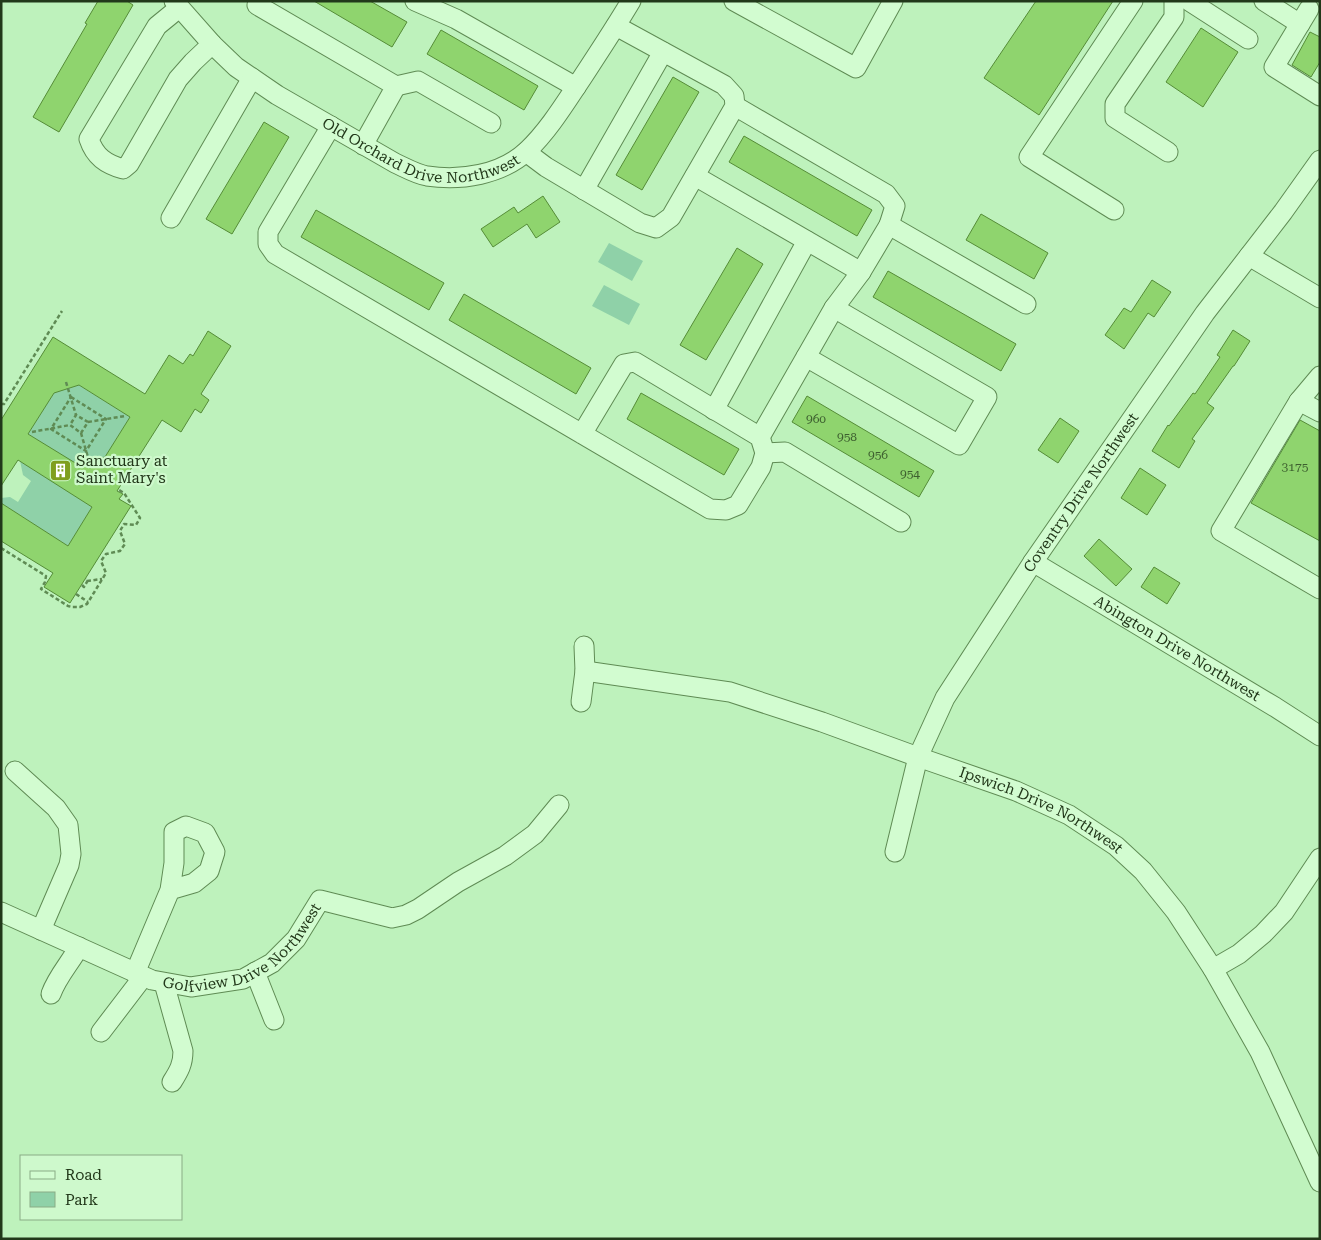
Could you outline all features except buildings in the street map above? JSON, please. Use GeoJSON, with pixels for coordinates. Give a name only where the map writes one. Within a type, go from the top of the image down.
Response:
{"type":"FeatureCollection","features":[{"type":"Feature","properties":{"kind":"street"},"geometry":{"type":"LineString","coordinates":[[415,1],[456,19],[576,88]]}},
{"type":"Feature","properties":{"kind":"street","name":"Old Orchard Drive Northwest"},"geometry":{"type":"LineString","coordinates":[[176,4],[212,44],[236,67],[277,95],[395,163],[427,176],[448,178],[470,177],[491,171],[510,164],[526,152],[540,138],[576,88],[631,1]]}},
{"type":"Feature","properties":{"kind":"street"},"geometry":{"type":"LineString","coordinates":[[734,1],[856,68],[893,1]]}},
{"type":"Feature","properties":{"kind":"street"},"geometry":{"type":"LineString","coordinates":[[1114,210],[1029,157],[1134,1]]}},
{"type":"Feature","properties":{"kind":"street"},"geometry":{"type":"LineString","coordinates":[[1168,152],[1115,118],[1115,104],[1174,18],[1174,1]]}},
{"type":"Feature","properties":{"kind":"street"},"geometry":{"type":"LineString","coordinates":[[1190,1],[1248,39]]}},
{"type":"Feature","properties":{"kind":"street"},"geometry":{"type":"LineString","coordinates":[[1264,1],[1310,12],[1274,68],[1319,94]]}},
{"type":"Feature","properties":{"kind":"street"},"geometry":{"type":"LineString","coordinates":[[176,4],[157,26],[90,139],[92,149],[102,159],[112,165],[123,169],[130,164],[178,79],[212,44]]}},
{"type":"Feature","properties":{"kind":"street"},"geometry":{"type":"LineString","coordinates":[[257,5],[396,86],[418,81],[491,123]]}},
{"type":"Feature","properties":{"kind":"street"},"geometry":{"type":"LineString","coordinates":[[526,152],[546,167],[640,223],[656,228],[671,217],[735,106],[734,96],[724,85],[616,26]]}},
{"type":"Feature","properties":{"kind":"street"},"geometry":{"type":"LineString","coordinates":[[584,190],[663,52]]}},
{"type":"Feature","properties":{"kind":"street"},"geometry":{"type":"LineString","coordinates":[[172,218],[252,78]]}},
{"type":"Feature","properties":{"kind":"street"},"geometry":{"type":"LineString","coordinates":[[363,144],[396,86]]}},
{"type":"Feature","properties":{"kind":"street"},"geometry":{"type":"LineString","coordinates":[[331,126],[268,232],[268,244],[275,254],[710,509],[726,510],[738,506],[761,467],[762,445],[806,357],[834,308],[861,272],[889,225],[895,206],[886,194],[735,106]]}},
{"type":"Feature","properties":{"kind":"street","name":"Coventry Drive Northwest"},"geometry":{"type":"LineString","coordinates":[[895,852],[918,757],[945,698],[1033,562],[1206,313],[1320,160]]}},
{"type":"Feature","properties":{"kind":"street"},"geometry":{"type":"LineString","coordinates":[[695,176],[861,272]]}},
{"type":"Feature","properties":{"kind":"street"},"geometry":{"type":"LineString","coordinates":[[889,225],[1026,304]]}},
{"type":"Feature","properties":{"kind":"street"},"geometry":{"type":"LineString","coordinates":[[714,410],[807,241]]}},
{"type":"Feature","properties":{"kind":"street"},"geometry":{"type":"LineString","coordinates":[[1249,256],[1320,298]]}},
{"type":"Feature","properties":{"kind":"street"},"geometry":{"type":"LineString","coordinates":[[806,357],[960,445],[987,397],[834,308]]}},
{"type":"Feature","properties":{"kind":"street"},"geometry":{"type":"LineString","coordinates":[[582,434],[624,364],[634,362],[714,410],[762,445],[785,452],[901,522]]}},
{"type":"Feature","properties":{"kind":"street"},"geometry":{"type":"LineString","coordinates":[[1320,376],[1299,400],[1221,531],[1320,589]]}},
{"type":"Feature","properties":{"kind":"street"},"geometry":{"type":"LineString","coordinates":[[1299,400],[1320,412]]}},
{"type":"Feature","properties":{"kind":"street","name":"Abington Drive Northwest"},"geometry":{"type":"LineString","coordinates":[[1033,562],[1276,707],[1320,736]]}},
{"type":"Feature","properties":{"kind":"street"},"geometry":{"type":"LineString","coordinates":[[581,702],[585,671],[584,646]]}},
{"type":"Feature","properties":{"kind":"street","name":"Ipswich Drive Northwest"},"geometry":{"type":"LineString","coordinates":[[585,671],[730,692],[822,722],[1016,791],[1069,815],[1116,846],[1143,871],[1176,912],[1213,969],[1260,1052],[1319,1176]]}},
{"type":"Feature","properties":{"kind":"street"},"geometry":{"type":"LineString","coordinates":[[16,771],[56,808],[68,825],[71,854],[69,865],[40,930]]}},
{"type":"Feature","properties":{"kind":"street","name":"Golfview Drive Northwest"},"geometry":{"type":"LineString","coordinates":[[3,917],[40,930],[152,980],[191,987],[243,979],[272,963],[296,939],[320,900],[392,918],[406,914],[418,909],[458,882],[505,856],[535,834],[559,804]]}},
{"type":"Feature","properties":{"kind":"street"},"geometry":{"type":"LineString","coordinates":[[1213,969],[1239,954],[1263,934],[1284,912],[1320,858]]}},
{"type":"Feature","properties":{"kind":"street"},"geometry":{"type":"LineString","coordinates":[[101,1032],[139,975],[170,890]]}},
{"type":"Feature","properties":{"kind":"street"},"geometry":{"type":"LineString","coordinates":[[51,994],[79,947]]}},
{"type":"Feature","properties":{"kind":"street"},"geometry":{"type":"LineString","coordinates":[[255,972],[274,1020]]}},
{"type":"Feature","properties":{"kind":"street"},"geometry":{"type":"LineString","coordinates":[[164,982],[183,1051],[180,1070],[172,1082]]}},
{"type":"Feature","properties":{"kind":"path"},"geometry":{"type":"LineString","coordinates":[[1,404],[4,404],[62,311]]}},
{"type":"Feature","properties":{"kind":"path"},"geometry":{"type":"LineString","coordinates":[[66,382],[76,415],[88,422],[125,416]]}},
{"type":"Feature","properties":{"kind":"path"},"geometry":{"type":"LineString","coordinates":[[71,398],[106,419]]}},
{"type":"Feature","properties":{"kind":"path"},"geometry":{"type":"LineString","coordinates":[[51,429],[71,398]]}},
{"type":"Feature","properties":{"kind":"path"},"geometry":{"type":"LineString","coordinates":[[70,426],[76,415]]}},
{"type":"Feature","properties":{"kind":"path"},"geometry":{"type":"LineString","coordinates":[[86,451],[106,419]]}},
{"type":"Feature","properties":{"kind":"path"},"geometry":{"type":"LineString","coordinates":[[88,422],[82,433],[91,468]]}},
{"type":"Feature","properties":{"kind":"path"},"geometry":{"type":"LineString","coordinates":[[32,432],[70,426],[82,433]]}},
{"type":"Feature","properties":{"kind":"path"},"geometry":{"type":"LineString","coordinates":[[51,429],[86,451]]}},
{"type":"Feature","properties":{"kind":"path"},"geometry":{"type":"LineString","coordinates":[[1,548],[44,575],[46,579],[41,588],[68,606],[84,606],[106,573],[101,561],[106,554],[120,551],[124,544],[120,531],[124,524],[136,525],[140,518],[124,493],[119,490]]}},
{"type":"Feature","properties":{"kind":"path"},"geometry":{"type":"LineString","coordinates":[[82,585],[84,587],[86,580],[102,579]]}},
{"type":"Feature","properties":{"kind":"path"},"geometry":{"type":"LineString","coordinates":[[76,594],[88,602]]}},
{"type":"Feature","properties":{"kind":"green space"},"geometry":{"type":"Polygon","coordinates":[[[609,243],[643,261],[632,281],[598,262],[609,243]]]}},
{"type":"Feature","properties":{"kind":"green space"},"geometry":{"type":"Polygon","coordinates":[[[604,285],[640,304],[629,325],[592,306],[604,285]]]}},
{"type":"Feature","properties":{"kind":"green space"},"geometry":{"type":"Polygon","coordinates":[[[69,379],[130,417],[97,470],[87,471],[28,434],[61,382],[63,390],[72,387],[69,379]]]}},
{"type":"Feature","properties":{"kind":"green space"},"geometry":{"type":"Polygon","coordinates":[[[20,461],[92,507],[68,546],[1,503],[1,498],[10,497],[18,502],[31,481],[23,475],[20,461]]]}},
{"type":"Feature","properties":{"kind":"place","name":"Sanctuary at Saint Mary's"},"geometry":{"type":"Point","coordinates":[60,470]}}]}
